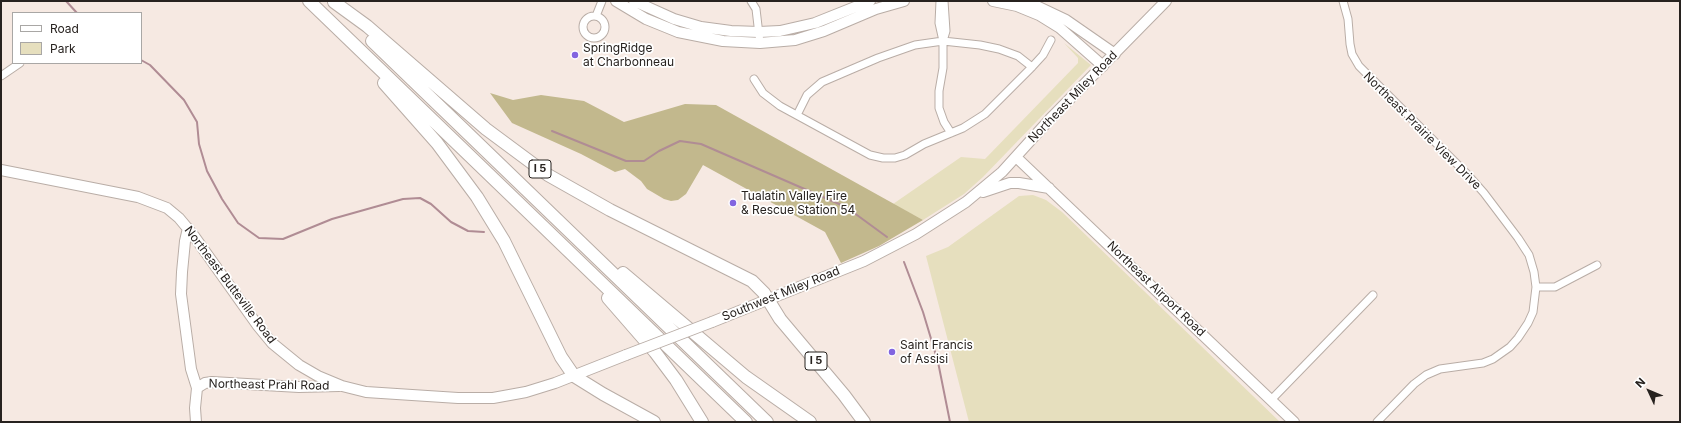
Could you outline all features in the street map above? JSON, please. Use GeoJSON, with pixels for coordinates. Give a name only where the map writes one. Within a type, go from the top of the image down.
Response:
{"type":"FeatureCollection","features":[{"type":"Feature","properties":{"kind":"highway"},"geometry":{"type":"LineString","coordinates":[[309,1],[746,422]]}},
{"type":"Feature","properties":{"kind":"highway","name":"I 5"},"geometry":{"type":"LineString","coordinates":[[333,2],[361,31],[767,422]]}},
{"type":"Feature","properties":{"kind":"highway","name":"I 5"},"geometry":{"type":"LineString","coordinates":[[333,2],[367,26],[457,105],[525,159],[565,185],[605,208],[748,279],[759,287],[769,299],[780,318],[844,395],[864,422]]}},
{"type":"Feature","properties":{"kind":"highway"},"geometry":{"type":"LineString","coordinates":[[341,32],[437,143],[477,197],[504,241],[561,358],[574,376],[654,422]]}},
{"type":"Feature","properties":{"kind":"highway","name":"I 5"},"geometry":{"type":"LineString","coordinates":[[570,232],[629,278],[746,377],[810,422]]}},
{"type":"Feature","properties":{"kind":"highway"},"geometry":{"type":"LineString","coordinates":[[576,258],[669,370],[686,393],[702,422]]}},
{"type":"Feature","properties":{"kind":"street"},"geometry":{"type":"LineString","coordinates":[[596,16],[602,1]]}},
{"type":"Feature","properties":{"kind":"street"},"geometry":{"type":"LineString","coordinates":[[616,1],[646,19],[690,36],[723,41],[760,43],[795,40],[824,31],[876,9],[904,1]]}},
{"type":"Feature","properties":{"kind":"street"},"geometry":{"type":"LineString","coordinates":[[634,1],[674,19],[701,27],[731,31],[759,32],[780,31],[815,23],[870,1]]}},
{"type":"Feature","properties":{"kind":"street"},"geometry":{"type":"LineString","coordinates":[[751,1],[756,9],[760,43]]}},
{"type":"Feature","properties":{"kind":"street"},"geometry":{"type":"LineString","coordinates":[[940,1],[940,30],[943,41],[943,68],[939,91],[939,108],[944,122],[952,133]]}},
{"type":"Feature","properties":{"kind":"street"},"geometry":{"type":"LineString","coordinates":[[943,41],[946,31],[944,1]]}},
{"type":"Feature","properties":{"kind":"street"},"geometry":{"type":"LineString","coordinates":[[993,1],[1017,6],[1041,8],[1060,28],[1103,66]]}},
{"type":"Feature","properties":{"kind":"street"},"geometry":{"type":"LineString","coordinates":[[1026,1],[1066,20],[1115,54]]}},
{"type":"Feature","properties":{"kind":"street","name":"Northeast Miley Road"},"geometry":{"type":"LineString","coordinates":[[979,193],[1002,172],[1050,119],[1166,1]]}},
{"type":"Feature","properties":{"kind":"street","name":"Northeast Prairie View Drive"},"geometry":{"type":"LineString","coordinates":[[1343,1],[1348,19],[1352,54],[1359,66],[1468,175],[1484,193],[1518,238],[1528,255],[1534,272],[1536,287],[1533,312],[1528,323],[1510,347],[1493,359],[1483,363],[1440,369],[1426,375],[1414,384],[1378,421]]}},
{"type":"Feature","properties":{"kind":"street"},"geometry":{"type":"LineString","coordinates":[[754,79],[758,87],[768,98],[870,155],[883,158],[900,157],[924,144],[973,123],[985,114],[1032,67],[1042,55],[1051,40]]}},
{"type":"Feature","properties":{"kind":"street"},"geometry":{"type":"LineString","coordinates":[[797,115],[806,96],[813,88],[822,82],[904,48],[943,41],[980,45],[999,49],[1018,56],[1032,67]]}},
{"type":"Feature","properties":{"kind":"street"},"geometry":{"type":"LineString","coordinates":[[1,76],[19,64]]}},
{"type":"Feature","properties":{"kind":"street","name":"Northeast Airport Road"},"geometry":{"type":"LineString","coordinates":[[1016,157],[1294,422]]}},
{"type":"Feature","properties":{"kind":"street","name":"Northeast Butteville Road"},"geometry":{"type":"LineString","coordinates":[[1,170],[148,200],[167,208],[188,228],[258,326],[272,343],[299,365],[318,376],[342,386],[366,392],[481,399],[526,392],[574,376]]}},
{"type":"Feature","properties":{"kind":"street"},"geometry":{"type":"LineString","coordinates":[[979,193],[1010,183],[1027,183],[1049,188]]}},
{"type":"Feature","properties":{"kind":"street","name":"Southwest Miley Road"},"geometry":{"type":"LineString","coordinates":[[574,376],[836,272],[893,247],[936,222],[979,193]]}},
{"type":"Feature","properties":{"kind":"street"},"geometry":{"type":"LineString","coordinates":[[188,228],[183,256],[182,294],[192,369],[197,388],[195,403],[196,422]]}},
{"type":"Feature","properties":{"kind":"street"},"geometry":{"type":"LineString","coordinates":[[1536,287],[1555,287],[1597,266]]}},
{"type":"Feature","properties":{"kind":"street"},"geometry":{"type":"LineString","coordinates":[[1271,400],[1373,295]]}},
{"type":"Feature","properties":{"kind":"street","name":"Northeast Prahl Road"},"geometry":{"type":"LineString","coordinates":[[197,388],[205,383],[212,382],[305,387],[342,386]]}},
{"type":"Feature","properties":{"kind":"green space"},"geometry":{"type":"Polygon","coordinates":[[[1064,43],[1091,65],[983,177],[964,194],[923,220],[893,204],[961,157],[985,159],[1078,63],[1078,58],[1064,43]]]}},
{"type":"Feature","properties":{"kind":"green space"},"geometry":{"type":"Polygon","coordinates":[[[1033,195],[1046,200],[1062,212],[1280,422],[969,422],[926,256],[948,247],[1019,196],[1033,195]]]}},
{"type":"Feature","properties":{"kind":"shaded area"},"geometry":{"type":"Polygon","coordinates":[[[490,93],[513,100],[541,95],[584,101],[624,122],[685,104],[716,105],[923,220],[879,246],[841,263],[825,232],[703,165],[686,194],[678,200],[671,201],[664,199],[647,189],[641,181],[625,169],[615,172],[581,154],[512,123],[490,93]]]}},
{"type":"Feature","properties":{"kind":"waterway"},"geometry":{"type":"LineString","coordinates":[[66,1],[76,12]]}},
{"type":"Feature","properties":{"kind":"waterway"},"geometry":{"type":"LineString","coordinates":[[142,61],[150,65],[184,100],[197,122],[199,144],[207,171],[222,199],[238,223],[259,238],[283,239],[332,219],[403,199],[420,198],[431,204],[451,222],[468,231],[484,232]]}},
{"type":"Feature","properties":{"kind":"waterway"},"geometry":{"type":"LineString","coordinates":[[552,131],[626,161],[644,161],[659,151],[680,141],[701,144],[846,207],[887,237]]}},
{"type":"Feature","properties":{"kind":"waterway"},"geometry":{"type":"LineString","coordinates":[[904,262],[923,312],[938,362],[950,422]]}},
{"type":"Feature","properties":{"kind":"place","name":"SpringRidge at Charbonneau"},"geometry":{"type":"Point","coordinates":[575,55]}},
{"type":"Feature","properties":{"kind":"place","name":"Tualatin Valley Fire & Rescue Station 54"},"geometry":{"type":"Point","coordinates":[733,203]}},
{"type":"Feature","properties":{"kind":"place","name":"Saint Francis of Assisi"},"geometry":{"type":"Point","coordinates":[892,352]}}]}
